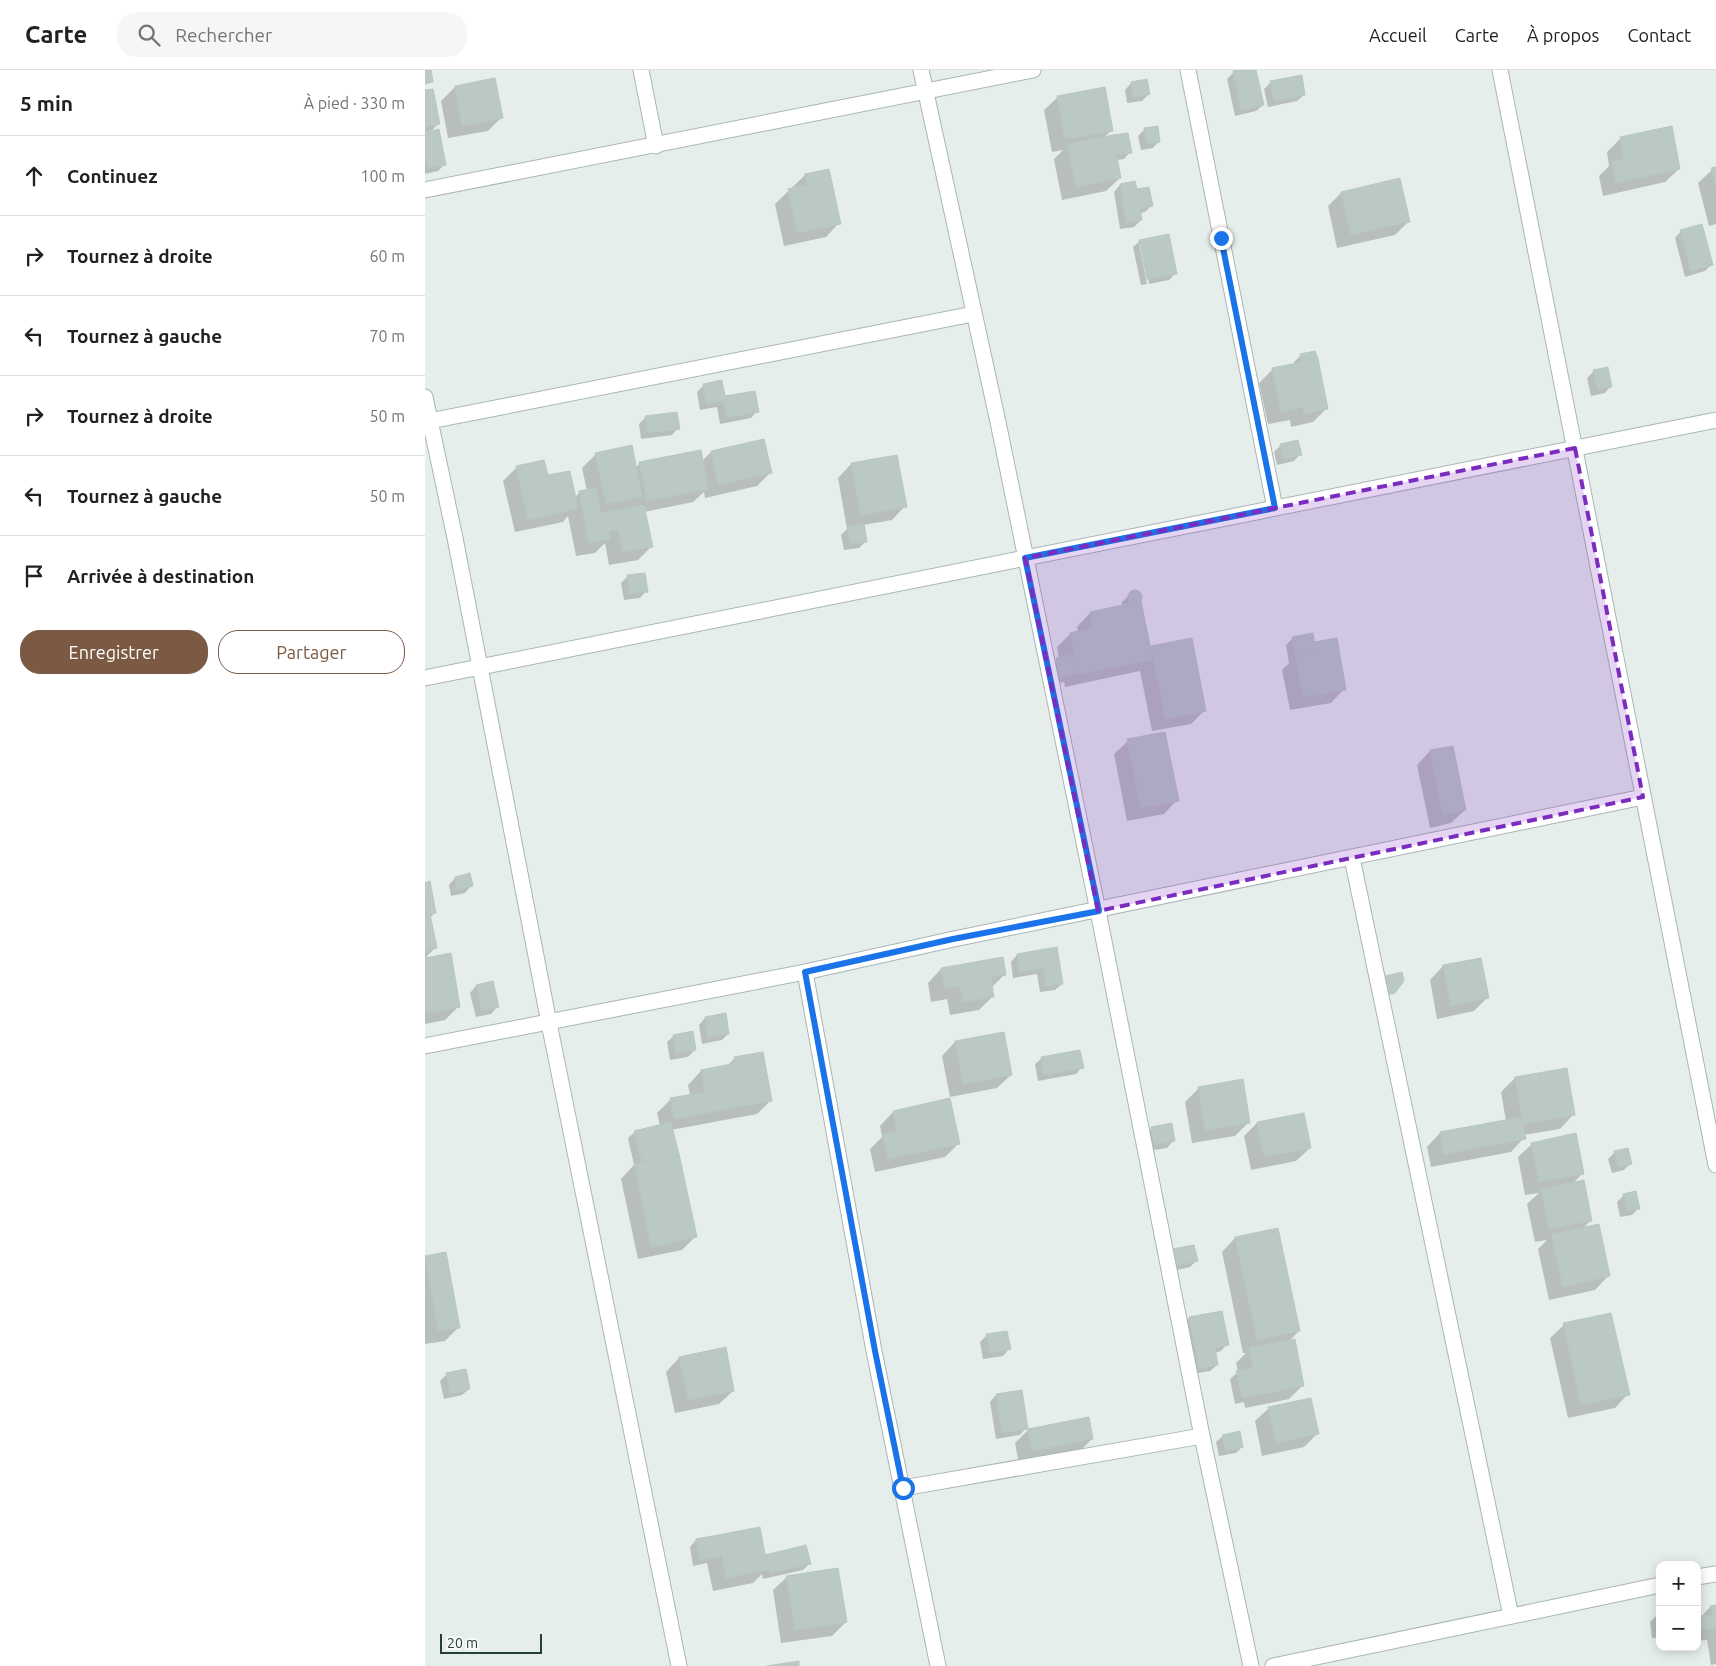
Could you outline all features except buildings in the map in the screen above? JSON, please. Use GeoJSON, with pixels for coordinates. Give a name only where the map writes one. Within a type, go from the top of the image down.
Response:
{"type":"FeatureCollection","features":[{"type":"Feature","properties":{"kind":"street"},"geometry":{"type":"LineString","coordinates":[[641,70],[657,146]]}},
{"type":"Feature","properties":{"kind":"street"},"geometry":{"type":"LineString","coordinates":[[921,70],[1099,911],[1202,1436],[1251,1666]]}},
{"type":"Feature","properties":{"kind":"street"},"geometry":{"type":"LineString","coordinates":[[425,190],[657,146],[925,90],[1033,70]]}},
{"type":"Feature","properties":{"kind":"street"},"geometry":{"type":"LineString","coordinates":[[1189,70],[1275,508]]}},
{"type":"Feature","properties":{"kind":"street"},"geometry":{"type":"LineString","coordinates":[[1500,70],[1716,1164]]}},
{"type":"Feature","properties":{"kind":"street"},"geometry":{"type":"LineString","coordinates":[[428,422],[973,314]]}},
{"type":"Feature","properties":{"kind":"street"},"geometry":{"type":"LineString","coordinates":[[425,397],[428,422],[480,667],[549,1023],[679,1666]]}},
{"type":"Feature","properties":{"kind":"street"},"geometry":{"type":"LineString","coordinates":[[425,678],[1716,420]]}},
{"type":"Feature","properties":{"kind":"street"},"geometry":{"type":"LineString","coordinates":[[425,1046],[805,972],[953,939],[1099,911],[1643,797]]}},
{"type":"Feature","properties":{"kind":"street"},"geometry":{"type":"LineString","coordinates":[[1352,858],[1511,1616]]}},
{"type":"Feature","properties":{"kind":"street"},"geometry":{"type":"LineString","coordinates":[[805,972],[873,1341],[938,1666]]}},
{"type":"Feature","properties":{"kind":"street"},"geometry":{"type":"LineString","coordinates":[[903,1488],[1202,1436]]}},
{"type":"Feature","properties":{"kind":"street"},"geometry":{"type":"LineString","coordinates":[[1701,1576],[1716,1574]]}},
{"type":"Feature","properties":{"kind":"street"},"geometry":{"type":"LineString","coordinates":[[1273,1666],[1656,1586]]}},
{"type":"Feature","properties":{"kind":"highlighted area"},"geometry":{"type":"Polygon","coordinates":[[[1575,448],[1643,797],[1098,911],[1025,558],[1575,448]]]}},
{"type":"Feature","properties":{"kind":"route"},"geometry":{"type":"LineString","coordinates":[[903,1488],[875,1351],[805,972],[953,939],[1099,911],[1025,558],[1275,508],[1221,238]]}}]}
